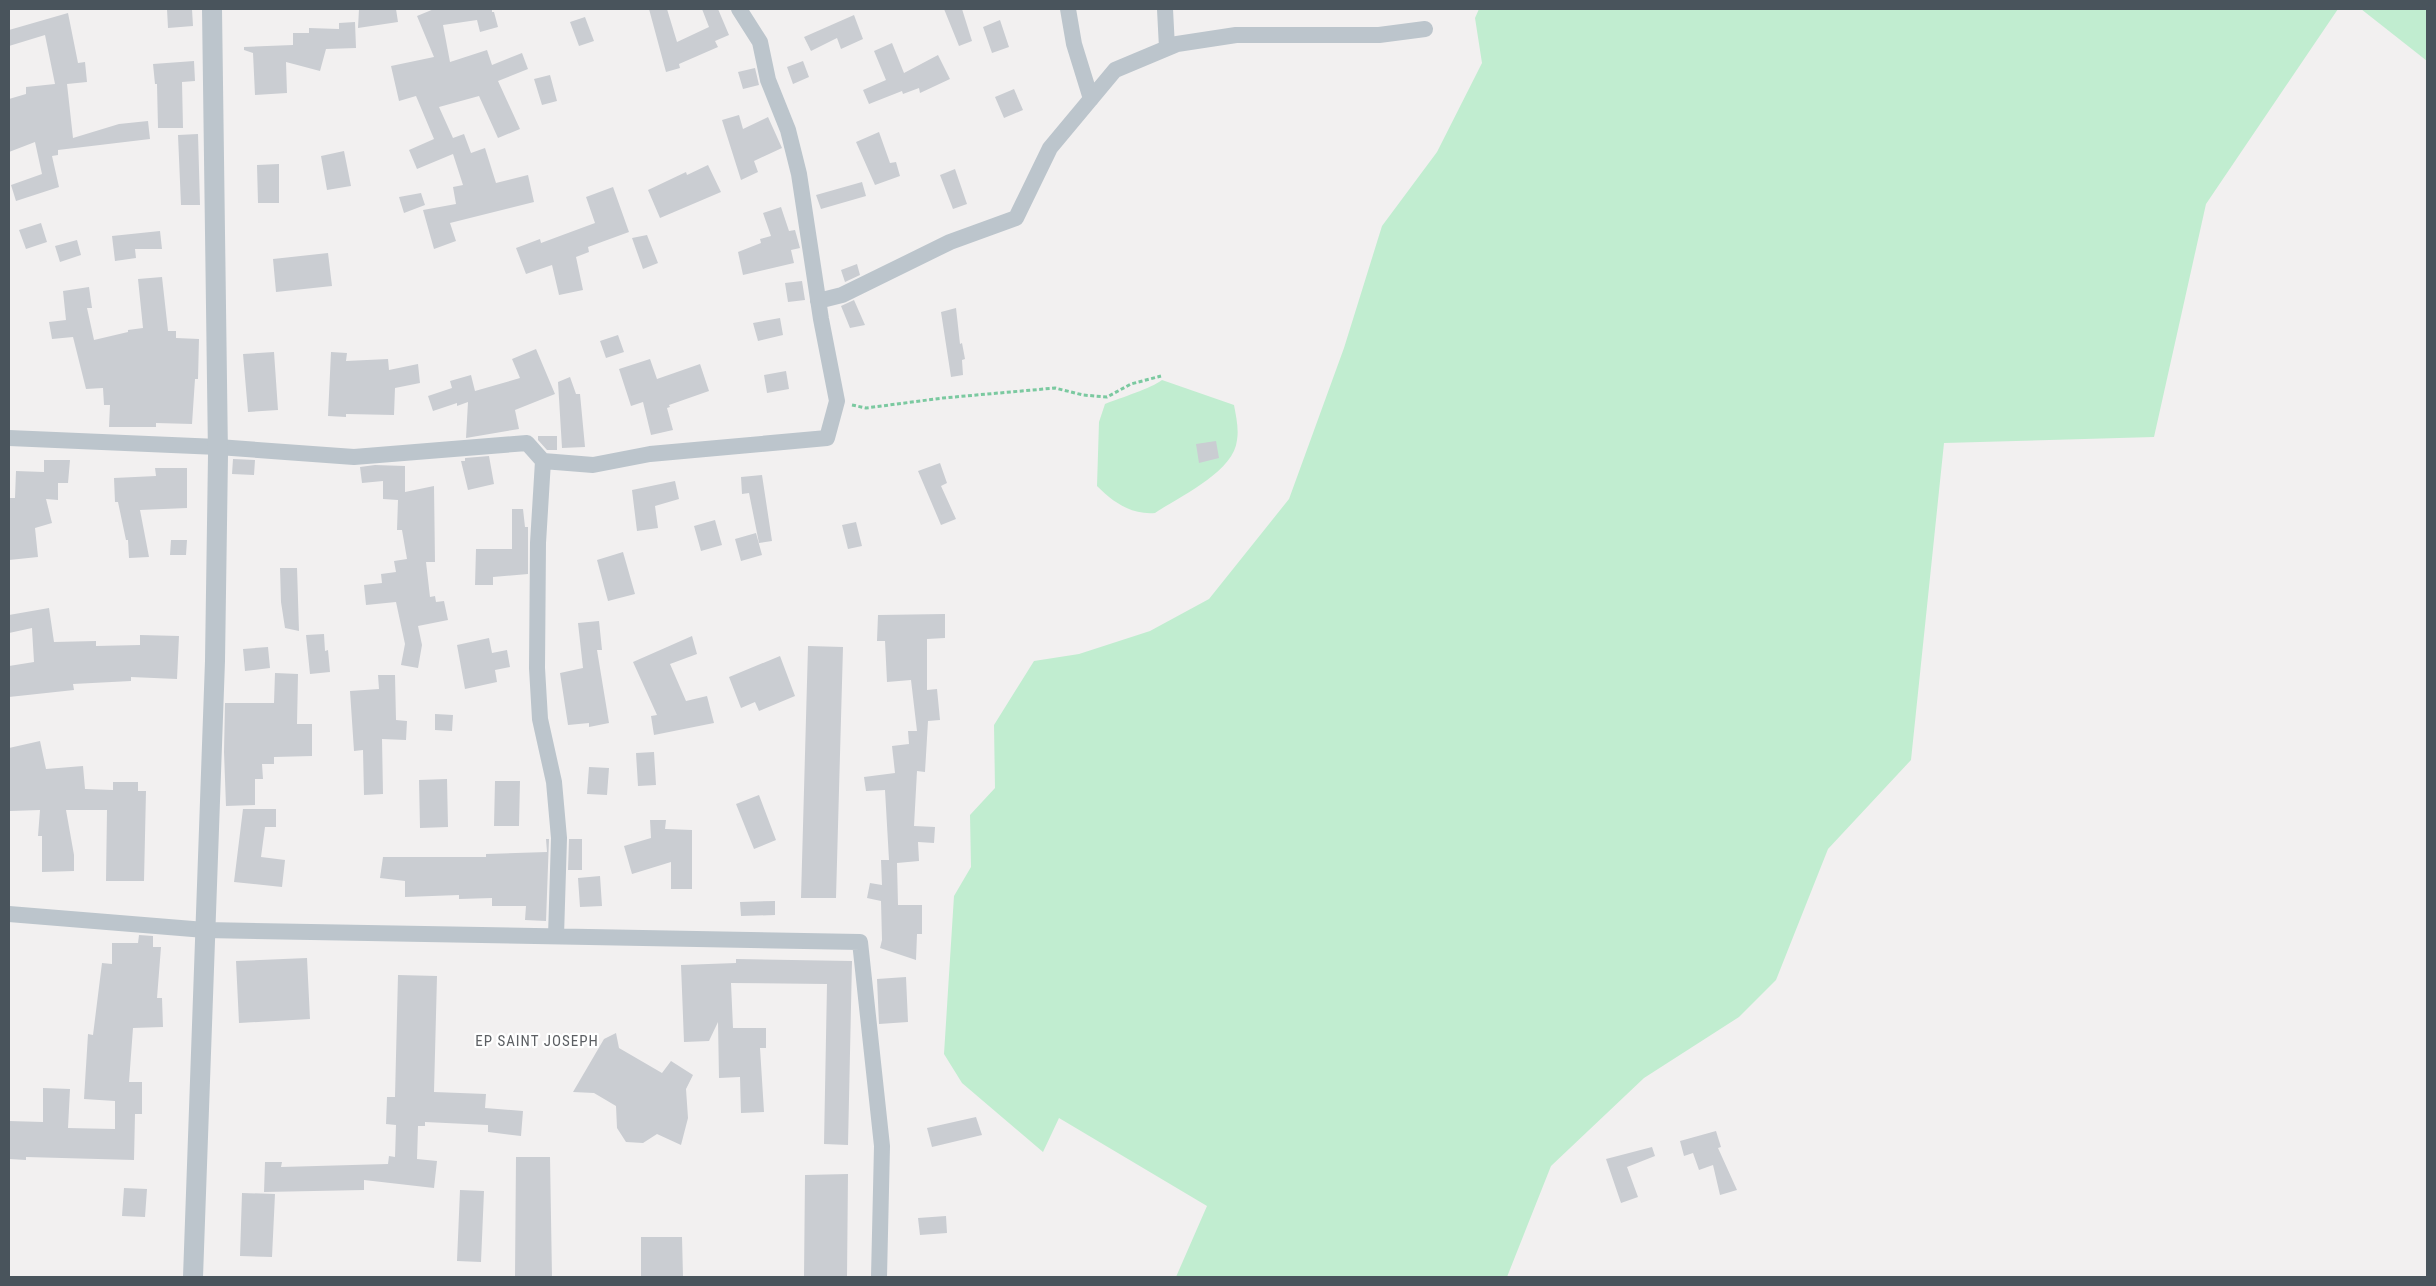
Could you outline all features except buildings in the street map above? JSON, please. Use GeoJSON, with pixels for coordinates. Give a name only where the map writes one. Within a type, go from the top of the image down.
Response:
{"type":"FeatureCollection","features":[{"type":"Feature","properties":{"kind":"street"},"geometry":{"type":"LineString","coordinates":[[193,1277],[215,661],[218,447],[212,9]]}},
{"type":"Feature","properties":{"kind":"street"},"geometry":{"type":"LineString","coordinates":[[9,438],[218,447],[354,457],[527,443],[543,461],[592,465],[650,454],[827,438],[837,402],[818,301],[798,174],[788,130],[768,80],[760,42],[739,9]]}},
{"type":"Feature","properties":{"kind":"street"},"geometry":{"type":"LineString","coordinates":[[1068,9],[1074,44],[1091,100]]}},
{"type":"Feature","properties":{"kind":"street"},"geometry":{"type":"LineString","coordinates":[[1165,9],[1167,48]]}},
{"type":"Feature","properties":{"kind":"street"},"geometry":{"type":"LineString","coordinates":[[818,301],[842,295],[950,242],[1016,218],[1050,148],[1115,70],[1177,44],[1236,35],[1379,35],[1425,29]]}},
{"type":"Feature","properties":{"kind":"street"},"geometry":{"type":"LineString","coordinates":[[543,461],[538,543],[537,668],[540,719],[554,782],[559,838],[556,936]]}},
{"type":"Feature","properties":{"kind":"street"},"geometry":{"type":"LineString","coordinates":[[9,914],[205,930],[860,942],[882,1146],[879,1277]]}},
{"type":"Feature","properties":{"kind":"path"},"geometry":{"type":"LineString","coordinates":[[837,402],[866,408],[943,398],[1055,388],[1083,395],[1107,397],[1131,384],[1161,376]]}},
{"type":"Feature","properties":{"kind":"green space"},"geometry":{"type":"Polygon","coordinates":[[[1479,9],[2338,9],[2206,204],[2154,437],[1944,443],[1911,760],[1828,849],[1776,980],[1739,1017],[1644,1078],[1551,1166],[1507,1277],[1176,1277],[1207,1206],[1059,1118],[1043,1152],[962,1083],[944,1054],[954,896],[971,867],[970,815],[995,788],[994,725],[1034,661],[1079,654],[1150,631],[1209,599],[1289,499],[1344,348],[1382,226],[1437,152],[1482,63],[1475,18],[1479,9]]]}},
{"type":"Feature","properties":{"kind":"green space"},"geometry":{"type":"Polygon","coordinates":[[[2361,9],[2427,9],[2427,61],[2361,9]]]}},
{"type":"Feature","properties":{"kind":"green space"},"geometry":{"type":"Polygon","coordinates":[[[1162,380],[1234,405],[1238,436],[1234,452],[1216,473],[1155,513],[1138,512],[1116,502],[1097,486],[1099,422],[1105,404],[1144,390],[1162,380]]]}},
{"type":"Feature","properties":{"kind":"district","name":"EP SAINT JOSEPH"},"geometry":{"type":"Point","coordinates":[537,1041]}}]}
